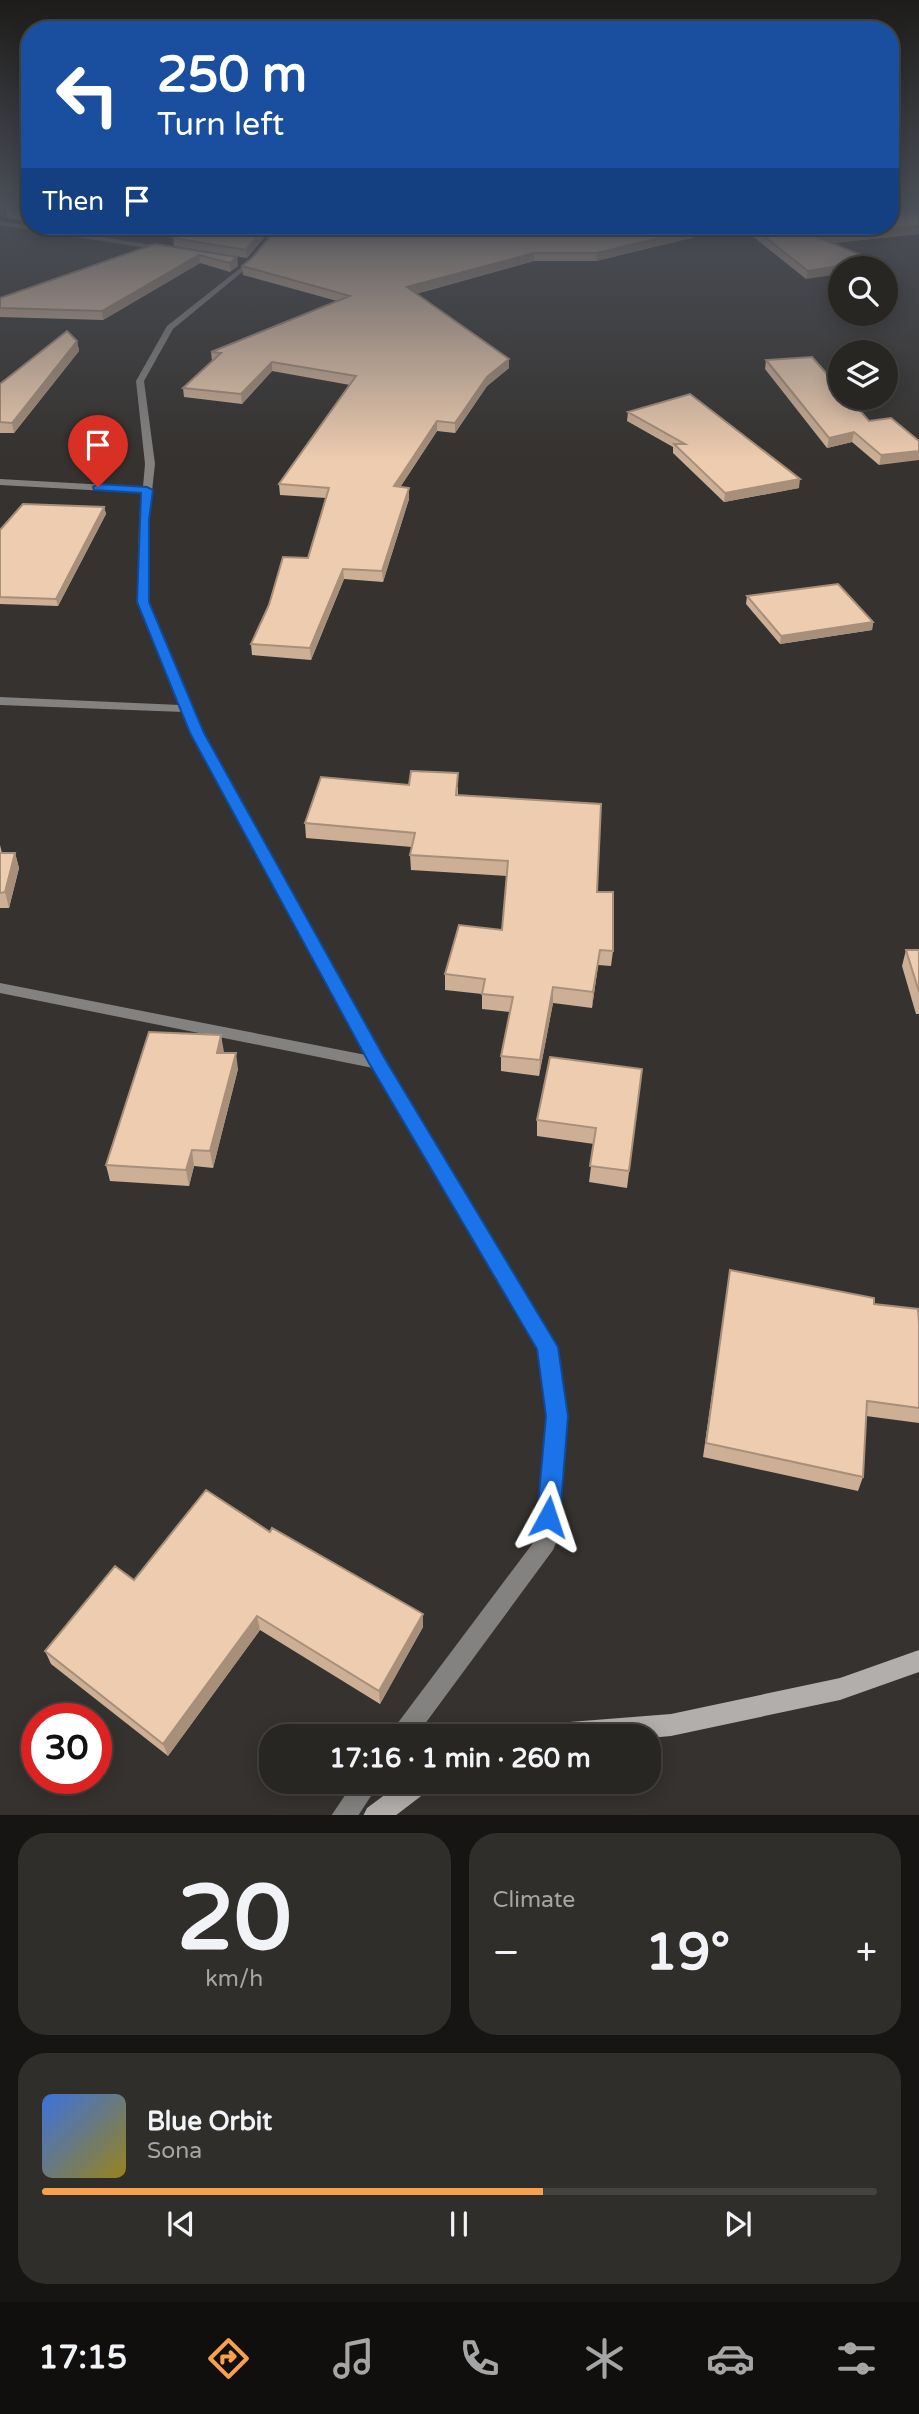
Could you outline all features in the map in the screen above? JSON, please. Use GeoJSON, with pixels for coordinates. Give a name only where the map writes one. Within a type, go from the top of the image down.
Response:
{"type":"FeatureCollection","features":[{"type":"Feature","properties":{"kind":"street"},"geometry":{"type":"LineString","coordinates":[[210,292],[170,328],[140,381],[150,464],[144,520],[143,602],[187,709],[254,838],[378,1063],[547,1347],[557,1416],[546,1543],[411,1724]]}},
{"type":"Feature","properties":{"kind":"street"},"geometry":{"type":"LineString","coordinates":[[0,482],[147,490]]}},
{"type":"Feature","properties":{"kind":"street"},"geometry":{"type":"LineString","coordinates":[[0,701],[187,709]]}},
{"type":"Feature","properties":{"kind":"street"},"geometry":{"type":"LineString","coordinates":[[0,988],[378,1063]]}},
{"type":"Feature","properties":{"kind":"street"},"geometry":{"type":"LineString","coordinates":[[661,1727],[840,1689],[919,1661]]}},
{"type":"Feature","properties":{"kind":"street"},"geometry":{"type":"LineString","coordinates":[[343,1815],[359,1794]]}},
{"type":"Feature","properties":{"kind":"street"},"geometry":{"type":"LineString","coordinates":[[375,1815],[404,1794]]}},
{"type":"Feature","properties":{"kind":"building"},"geometry":{"type":"Polygon","coordinates":[[[18,292],[135,292],[102,311],[0,308],[0,298],[18,292]]]}},
{"type":"Feature","properties":{"kind":"building"},"geometry":{"type":"Polygon","coordinates":[[[335,292],[414,292],[509,359],[487,377],[455,423],[437,421],[394,486],[409,488],[382,571],[343,569],[310,648],[251,644],[269,605],[283,557],[308,558],[329,488],[279,484],[356,376],[272,362],[241,394],[183,388],[221,353],[211,352],[350,296],[335,292]]]}},
{"type":"Feature","properties":{"kind":"building"},"geometry":{"type":"Polygon","coordinates":[[[67,331],[77,341],[12,423],[0,422],[0,384],[67,331]]]}},
{"type":"Feature","properties":{"kind":"building"},"geometry":{"type":"Polygon","coordinates":[[[812,357],[828,375],[828,410],[859,410],[869,421],[891,418],[919,441],[919,451],[881,455],[854,432],[829,438],[766,360],[812,357]]]}},
{"type":"Feature","properties":{"kind":"building"},"geometry":{"type":"Polygon","coordinates":[[[690,394],[800,479],[725,493],[674,444],[685,444],[628,412],[690,394]]]}},
{"type":"Feature","properties":{"kind":"building"},"geometry":{"type":"Polygon","coordinates":[[[23,504],[104,507],[56,599],[0,597],[0,530],[23,504]]]}},
{"type":"Feature","properties":{"kind":"building"},"geometry":{"type":"Polygon","coordinates":[[[838,584],[873,622],[781,636],[747,596],[838,584]]]}},
{"type":"Feature","properties":{"kind":"building"},"geometry":{"type":"Polygon","coordinates":[[[411,771],[458,773],[456,795],[601,804],[597,892],[613,892],[613,951],[600,950],[593,992],[553,987],[540,1060],[501,1056],[513,997],[482,994],[485,979],[445,974],[459,925],[502,930],[508,861],[410,855],[415,833],[305,823],[321,777],[409,785],[411,771]]]}},
{"type":"Feature","properties":{"kind":"building"},"geometry":{"type":"Polygon","coordinates":[[[0,853],[15,853],[5,892],[0,893],[0,853]]]}},
{"type":"Feature","properties":{"kind":"building"},"geometry":{"type":"Polygon","coordinates":[[[906,950],[919,950],[919,992],[906,950]]]}},
{"type":"Feature","properties":{"kind":"building"},"geometry":{"type":"Polygon","coordinates":[[[149,1032],[221,1035],[217,1053],[236,1053],[210,1151],[192,1150],[186,1170],[106,1165],[149,1032]]]}},
{"type":"Feature","properties":{"kind":"building"},"geometry":{"type":"Polygon","coordinates":[[[550,1057],[642,1069],[629,1171],[590,1166],[596,1128],[537,1120],[550,1057]]]}},
{"type":"Feature","properties":{"kind":"building"},"geometry":{"type":"Polygon","coordinates":[[[730,1270],[874,1298],[874,1304],[918,1309],[919,1408],[867,1401],[863,1477],[706,1443],[730,1270]]]}},
{"type":"Feature","properties":{"kind":"building"},"geometry":{"type":"Polygon","coordinates":[[[206,1490],[270,1532],[272,1528],[423,1614],[379,1691],[257,1616],[163,1744],[45,1651],[115,1566],[134,1580],[206,1490]]]}},
{"type":"Feature","properties":{"kind":"route"},"geometry":{"type":"LineString","coordinates":[[98,487],[147,490],[143,602],[197,733],[378,1063],[547,1347],[557,1416],[548,1517]]}}]}
